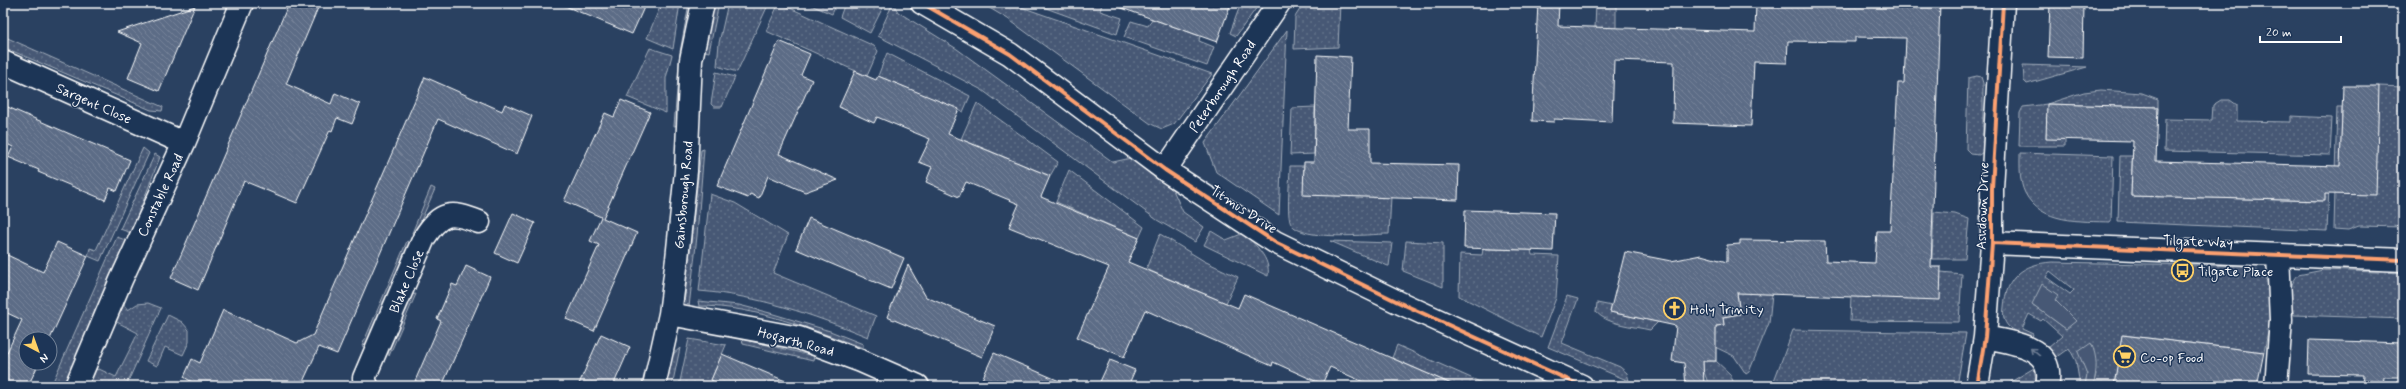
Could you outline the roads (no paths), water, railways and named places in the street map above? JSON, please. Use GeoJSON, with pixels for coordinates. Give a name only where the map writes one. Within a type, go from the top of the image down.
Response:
{"type":"FeatureCollection","features":[{"type":"Feature","properties":{"kind":"street","name":"Constable Road"},"geometry":{"type":"LineString","coordinates":[[76,386],[121,280],[184,143],[242,3]]}},
{"type":"Feature","properties":{"kind":"street","name":"Gainsborough Road"},"geometry":{"type":"LineString","coordinates":[[654,386],[670,314],[686,171],[691,60],[703,3]]}},
{"type":"Feature","properties":{"kind":"street","name":"Titmus Drive"},"geometry":{"type":"LineString","coordinates":[[922,3],[1010,54],[1165,170],[1275,242],[1571,384]]}},
{"type":"Feature","properties":{"kind":"street","name":"Peterborough Road"},"geometry":{"type":"LineString","coordinates":[[1165,170],[1279,3]]}},
{"type":"Feature","properties":{"kind":"street","name":"Ashdown Drive"},"geometry":{"type":"LineString","coordinates":[[1977,386],[1985,337],[1992,243],[1992,188],[2002,3]]}},
{"type":"Feature","properties":{"kind":"street","name":"Sargent Close"},"geometry":{"type":"LineString","coordinates":[[3,62],[184,143]]}},
{"type":"Feature","properties":{"kind":"street","name":"Blake Close"},"geometry":{"type":"LineString","coordinates":[[367,386],[364,378],[424,238],[433,224],[440,218],[450,214],[461,215],[478,222]]}},
{"type":"Feature","properties":{"kind":"street","name":"Tilgate Way"},"geometry":{"type":"LineString","coordinates":[[1992,243],[2403,260]]}},
{"type":"Feature","properties":{"kind":"street"},"geometry":{"type":"LineString","coordinates":[[2276,386],[2282,320],[2278,255]]}},
{"type":"Feature","properties":{"kind":"street","name":"Hogarth Road"},"geometry":{"type":"LineString","coordinates":[[670,314],[799,338],[861,361],[918,386]]}},
{"type":"Feature","properties":{"kind":"street"},"geometry":{"type":"LineString","coordinates":[[1985,337],[2028,346],[2046,363],[2049,376],[2047,386]]}},
{"type":"Feature","properties":{"kind":"place","name":"Tilgate Place"},"geometry":{"type":"Point","coordinates":[2182,271]}},
{"type":"Feature","properties":{"kind":"place","name":"Holy Trinity"},"geometry":{"type":"Point","coordinates":[1675,309]}},
{"type":"Feature","properties":{"kind":"place","name":"Co-op Food"},"geometry":{"type":"Point","coordinates":[2125,357]}}]}
